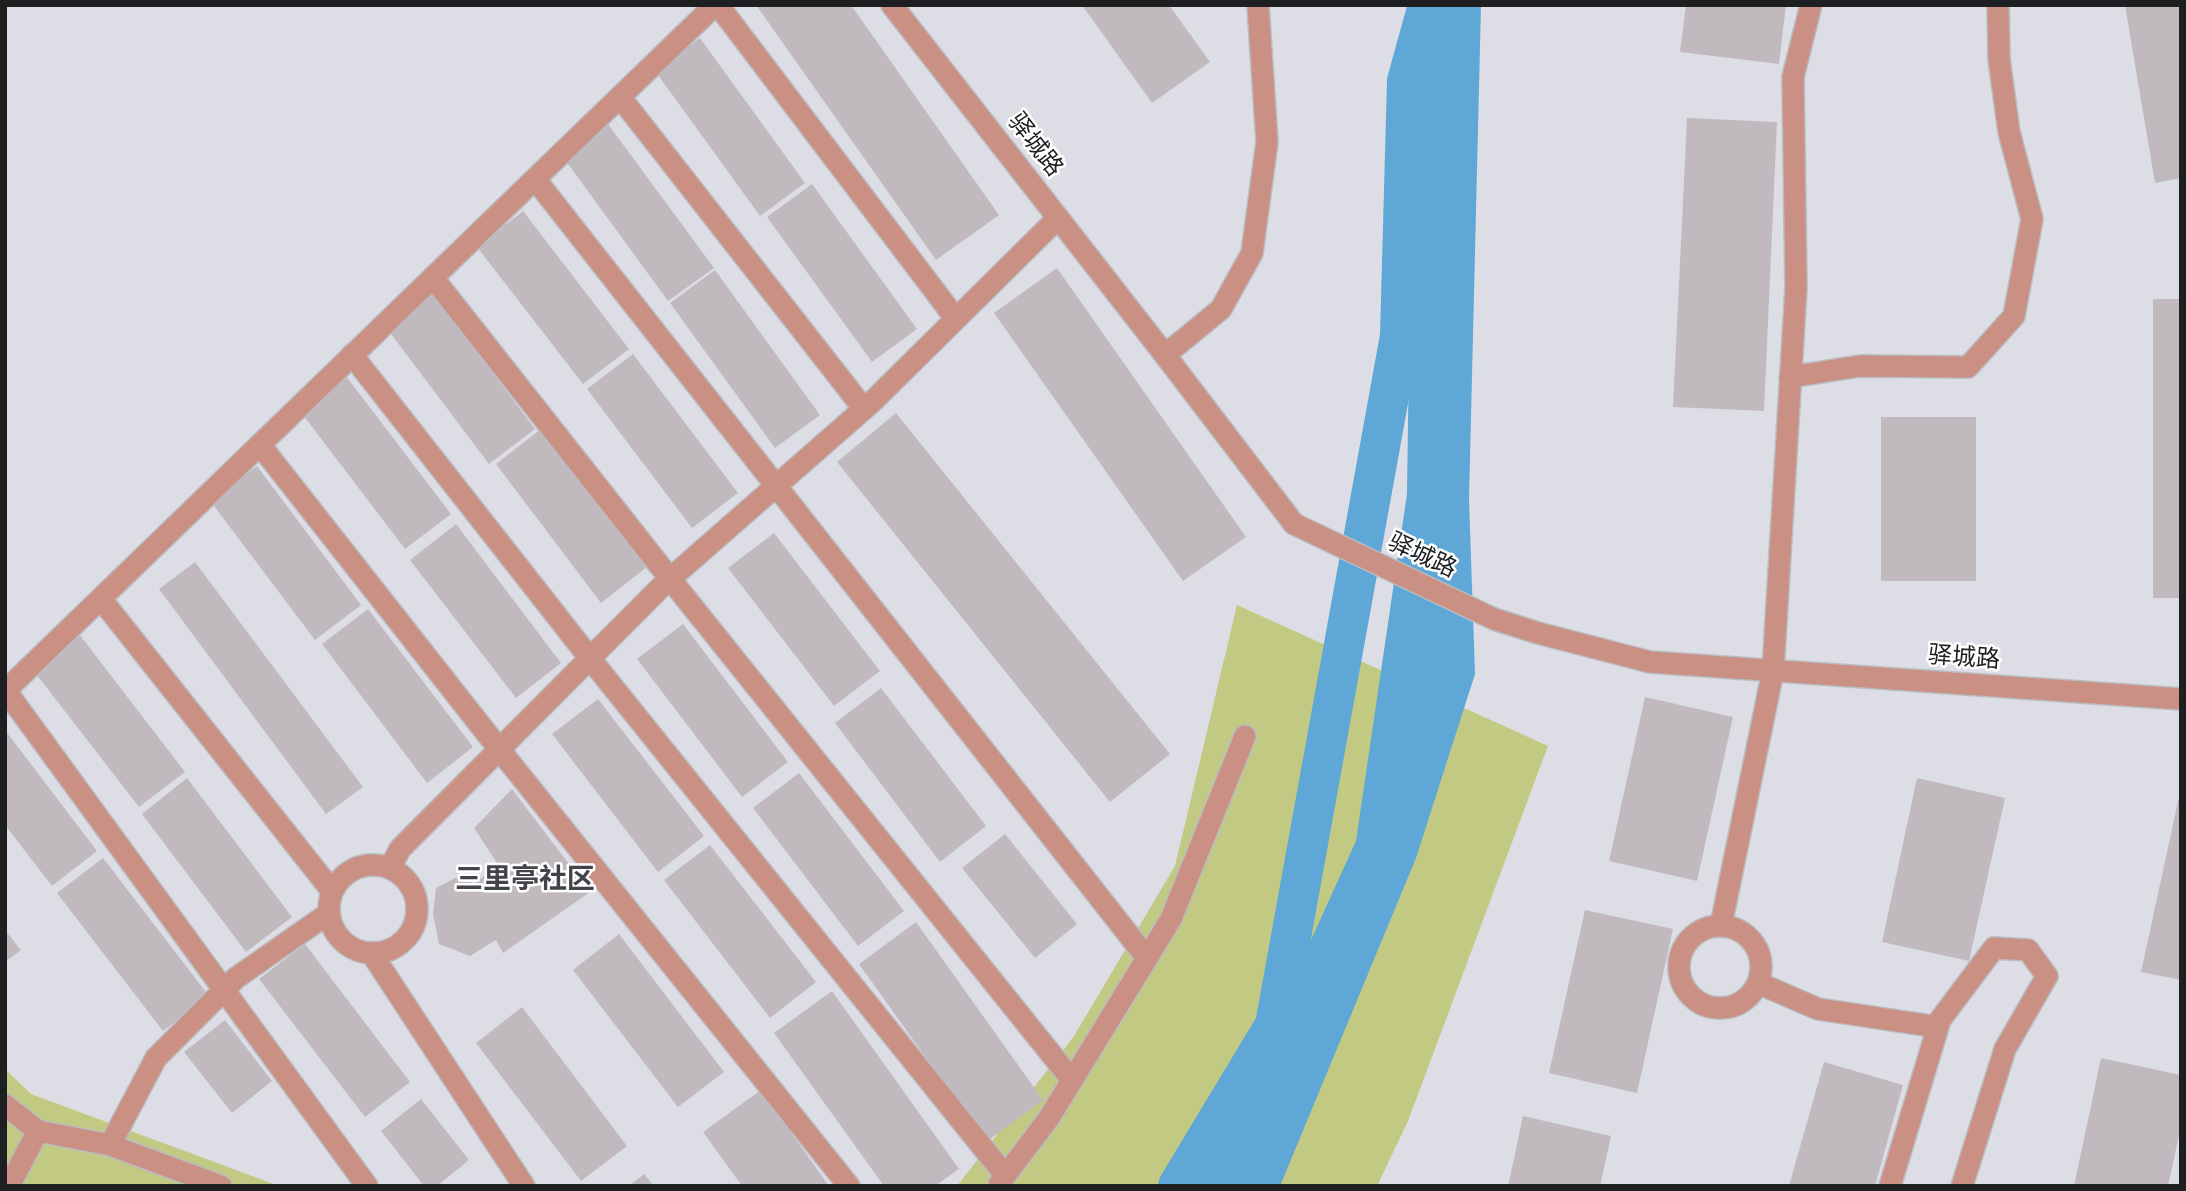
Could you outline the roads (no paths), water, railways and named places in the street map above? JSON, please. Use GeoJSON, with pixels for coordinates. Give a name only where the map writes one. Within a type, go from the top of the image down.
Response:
{"type":"FeatureCollection","features":[{"type":"Feature","properties":{"kind":"street"},"geometry":{"type":"LineString","coordinates":[[367,1186],[6,691],[717,5],[956,319]]}},
{"type":"Feature","properties":{"kind":"street","name":"驿城路"},"geometry":{"type":"LineString","coordinates":[[892,5],[1294,524],[1494,619],[1650,662],[2181,699]]}},
{"type":"Feature","properties":{"kind":"street"},"geometry":{"type":"LineString","coordinates":[[1165,355],[1221,309],[1252,253],[1267,142],[1258,5]]}},
{"type":"Feature","properties":{"kind":"street"},"geometry":{"type":"LineString","coordinates":[[1721,925],[1773,671],[1796,288],[1793,77],[1811,5]]}},
{"type":"Feature","properties":{"kind":"street"},"geometry":{"type":"LineString","coordinates":[[1790,377],[1860,366],[1968,367],[2014,316],[2032,219],[2009,132],[1998,60],[1998,5]]}},
{"type":"Feature","properties":{"kind":"street"},"geometry":{"type":"LineString","coordinates":[[620,97],[864,408]]}},
{"type":"Feature","properties":{"kind":"street"},"geometry":{"type":"LineString","coordinates":[[535,179],[1147,958]]}},
{"type":"Feature","properties":{"kind":"street"},"geometry":{"type":"LineString","coordinates":[[390,868],[400,849],[670,579],[864,408],[1058,218]]}},
{"type":"Feature","properties":{"kind":"street"},"geometry":{"type":"LineString","coordinates":[[433,278],[670,579],[1072,1080]]}},
{"type":"Feature","properties":{"kind":"street"},"geometry":{"type":"LineString","coordinates":[[352,355],[1001,1181],[1049,1118],[1171,919],[1245,736]]}},
{"type":"Feature","properties":{"kind":"street"},"geometry":{"type":"LineString","coordinates":[[260,445],[499,750],[849,1186]]}},
{"type":"Feature","properties":{"kind":"street"},"geometry":{"type":"LineString","coordinates":[[101,599],[332,891]]}},
{"type":"Feature","properties":{"kind":"street"},"geometry":{"type":"LineString","coordinates":[[377,864],[390,868],[403,876],[412,888],[417,903],[411,932],[401,944],[387,951],[372,954],[357,951],[344,943],[335,932],[329,913],[332,891],[339,880],[362,865],[377,864]]}},
{"type":"Feature","properties":{"kind":"street"},"geometry":{"type":"LineString","coordinates":[[110,1145],[156,1058],[236,978],[329,913]]}},
{"type":"Feature","properties":{"kind":"street"},"geometry":{"type":"LineString","coordinates":[[1721,925],[1734,928],[1755,944],[1761,970],[1758,983],[1751,994],[1740,1003],[1714,1008],[1700,1004],[1682,984],[1680,956],[1686,943],[1708,927],[1721,925]]}},
{"type":"Feature","properties":{"kind":"street"},"geometry":{"type":"LineString","coordinates":[[1890,1186],[1940,1020],[1994,948],[2028,950],[2047,976],[2005,1049],[1962,1186]]}},
{"type":"Feature","properties":{"kind":"street"},"geometry":{"type":"LineString","coordinates":[[372,954],[524,1186]]}},
{"type":"Feature","properties":{"kind":"street"},"geometry":{"type":"LineString","coordinates":[[1758,983],[1818,1009],[1938,1027]]}},
{"type":"Feature","properties":{"kind":"street"},"geometry":{"type":"LineString","coordinates":[[5,1105],[38,1131],[110,1145],[221,1186]]}},
{"type":"Feature","properties":{"kind":"street"},"geometry":{"type":"LineString","coordinates":[[9,1186],[38,1131]]}},
{"type":"Feature","properties":{"kind":"water"},"geometry":{"type":"Polygon","coordinates":[[[1414,5],[1481,5],[1469,499],[1475,674],[1416,858],[1280,1186],[1199,1186],[1356,841],[1407,494],[1414,5]]]}},
{"type":"Feature","properties":{"kind":"waterway"},"geometry":{"type":"LineString","coordinates":[[1178,1186],[1275,1025],[1400,336],[1407,81],[1428,5]]}},
{"type":"Feature","properties":{"kind":"district","name":"三里亭社区"},"geometry":{"type":"Point","coordinates":[525,880]}}]}
